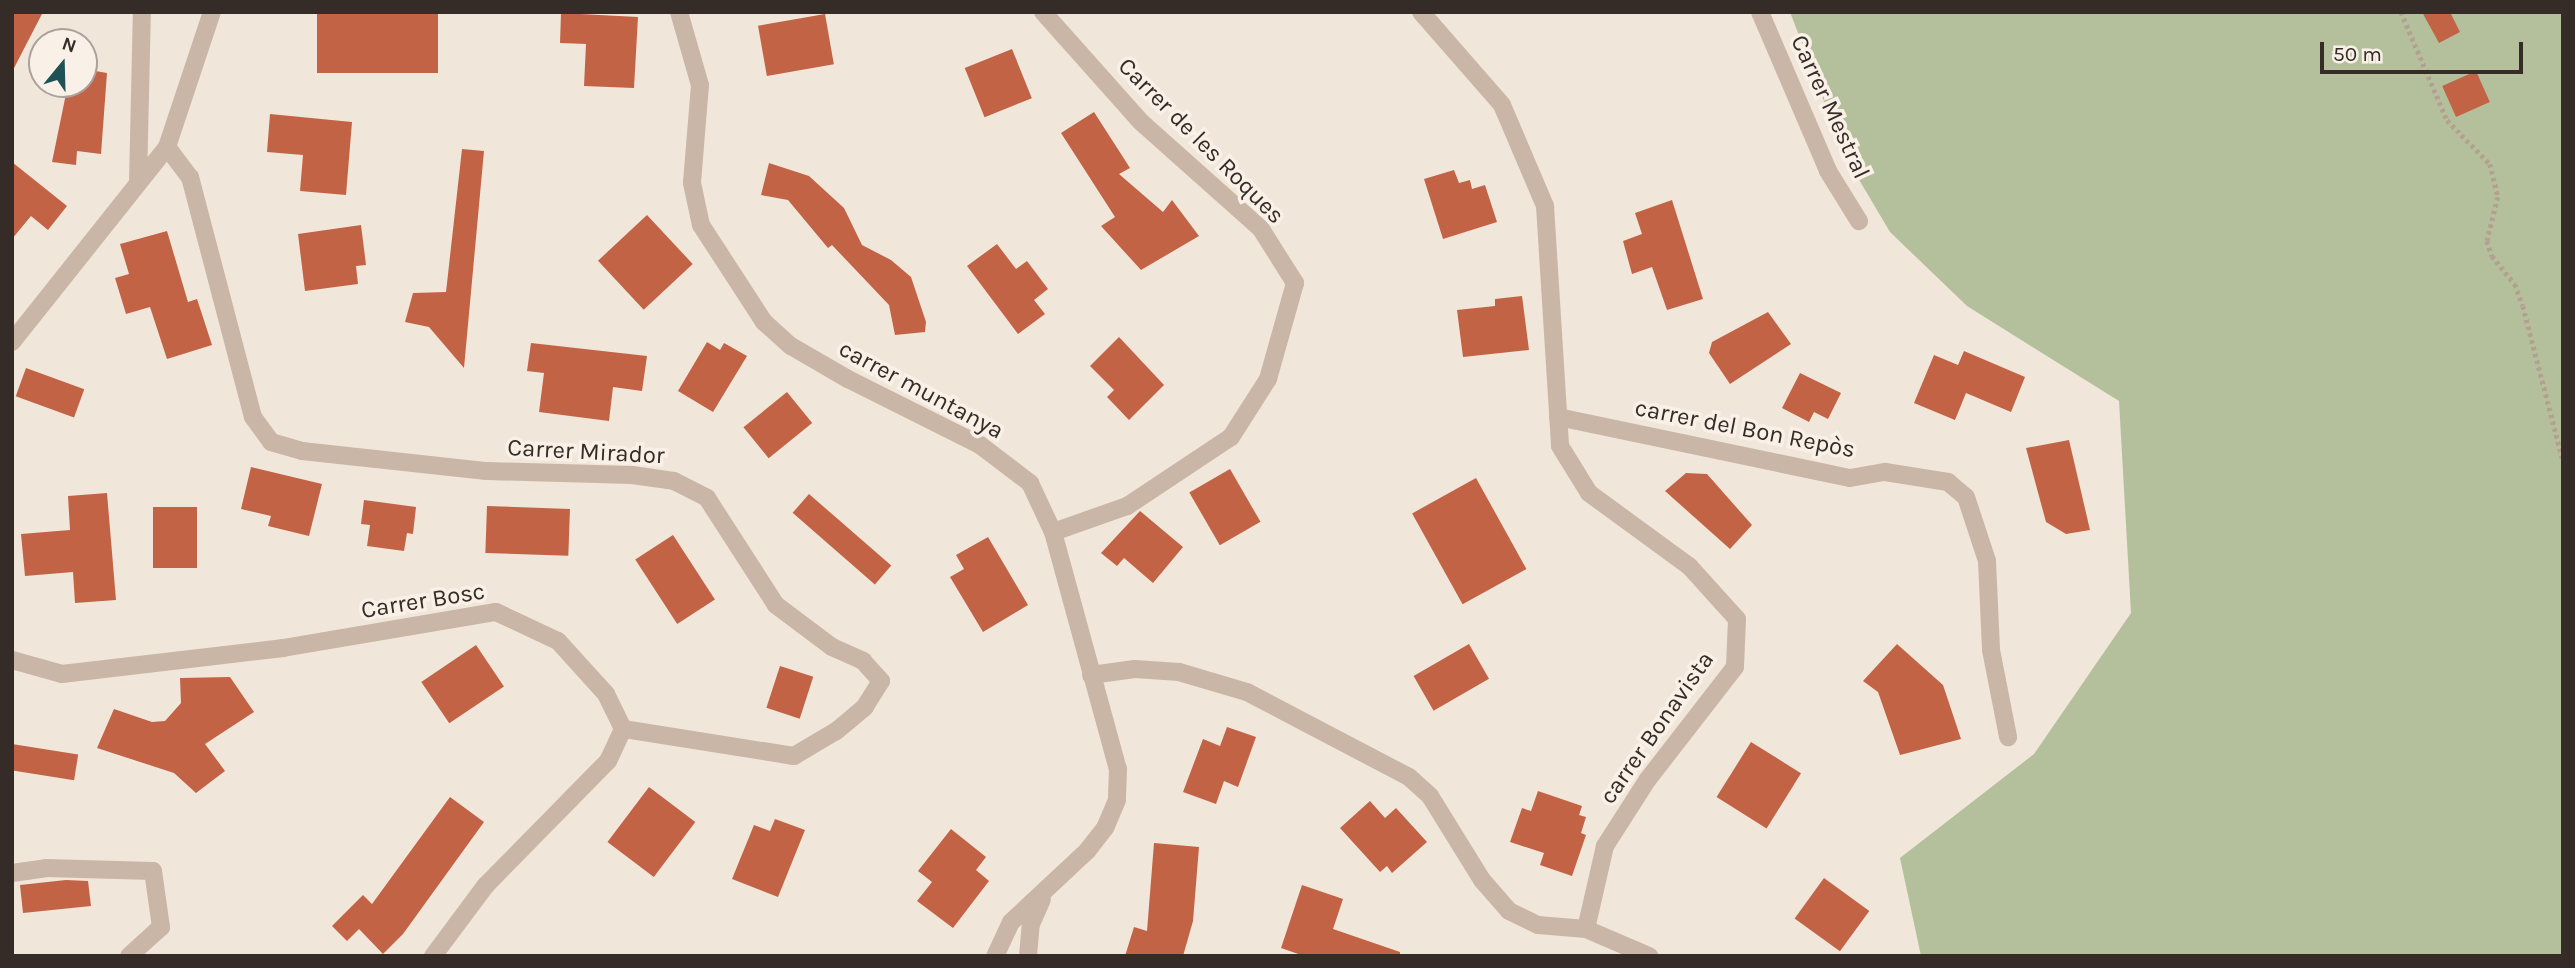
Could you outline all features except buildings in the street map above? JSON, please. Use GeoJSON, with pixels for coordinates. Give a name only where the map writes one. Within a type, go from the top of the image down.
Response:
{"type":"FeatureCollection","features":[{"type":"Feature","properties":{"kind":"street"},"geometry":{"type":"LineString","coordinates":[[138,183],[142,12]]}},
{"type":"Feature","properties":{"kind":"street"},"geometry":{"type":"LineString","coordinates":[[12,342],[167,147],[212,12]]}},
{"type":"Feature","properties":{"kind":"street","name":"carrer muntanya"},"geometry":{"type":"LineString","coordinates":[[679,12],[699,85],[692,183],[701,225],[764,321],[791,346],[848,380],[980,445],[1030,483],[1053,531],[1118,769],[1117,800],[1105,828],[1045,892],[1011,922],[995,956]]}},
{"type":"Feature","properties":{"kind":"street","name":"Carrer de les Roques"},"geometry":{"type":"LineString","coordinates":[[1044,12],[1141,122],[1261,229],[1295,283],[1268,379],[1231,437],[1127,506],[1053,531]]}},
{"type":"Feature","properties":{"kind":"street"},"geometry":{"type":"LineString","coordinates":[[1421,12],[1502,105],[1545,206],[1558,417]]}},
{"type":"Feature","properties":{"kind":"street","name":"Carrer Mestral"},"geometry":{"type":"LineString","coordinates":[[1760,12],[1828,171],[1859,221]]}},
{"type":"Feature","properties":{"kind":"street","name":"Carrer Mirador"},"geometry":{"type":"LineString","coordinates":[[167,147],[190,177],[253,417],[271,442],[302,451],[488,471],[632,475],[674,481],[707,498],[776,605],[832,646],[863,661],[881,681],[865,707],[836,731],[794,756],[623,729]]}},
{"type":"Feature","properties":{"kind":"street","name":"carrer del Bon Repòs"},"geometry":{"type":"LineString","coordinates":[[1558,417],[1850,478],[1885,472],[1948,482],[1966,497],[1987,561],[1991,650],[2008,737]]}},
{"type":"Feature","properties":{"kind":"street","name":"carrer Bonavista"},"geometry":{"type":"LineString","coordinates":[[1558,417],[1560,446],[1588,493],[1690,567],[1737,620],[1735,667],[1648,779],[1605,846],[1586,929]]}},
{"type":"Feature","properties":{"kind":"street","name":"Carrer Bosc"},"geometry":{"type":"LineString","coordinates":[[12,660],[62,674],[283,648],[496,612],[558,641],[606,694],[623,729]]}},
{"type":"Feature","properties":{"kind":"street"},"geometry":{"type":"LineString","coordinates":[[1091,675],[1135,669],[1179,672],[1248,692],[1409,777],[1430,796],[1482,880],[1509,911],[1538,925],[1586,929],[1649,956]]}},
{"type":"Feature","properties":{"kind":"street"},"geometry":{"type":"LineString","coordinates":[[433,956],[486,885],[608,761],[623,729]]}},
{"type":"Feature","properties":{"kind":"street"},"geometry":{"type":"LineString","coordinates":[[12,873],[46,868],[153,871],[161,927],[129,956]]}},
{"type":"Feature","properties":{"kind":"street"},"geometry":{"type":"LineString","coordinates":[[1028,956],[1031,925],[1045,892]]}},
{"type":"Feature","properties":{"kind":"path"},"geometry":{"type":"LineString","coordinates":[[2401,12],[2447,120],[2490,164],[2497,183],[2487,241],[2492,256],[2515,284],[2523,306],[2524,325],[2563,461]]}},
{"type":"Feature","properties":{"kind":"green space"},"geometry":{"type":"Polygon","coordinates":[[[1790,12],[2563,12],[2563,956],[1921,956],[1900,858],[2034,754],[2131,613],[2119,401],[1967,306],[1890,232],[1845,156],[1790,12]]]}}]}
